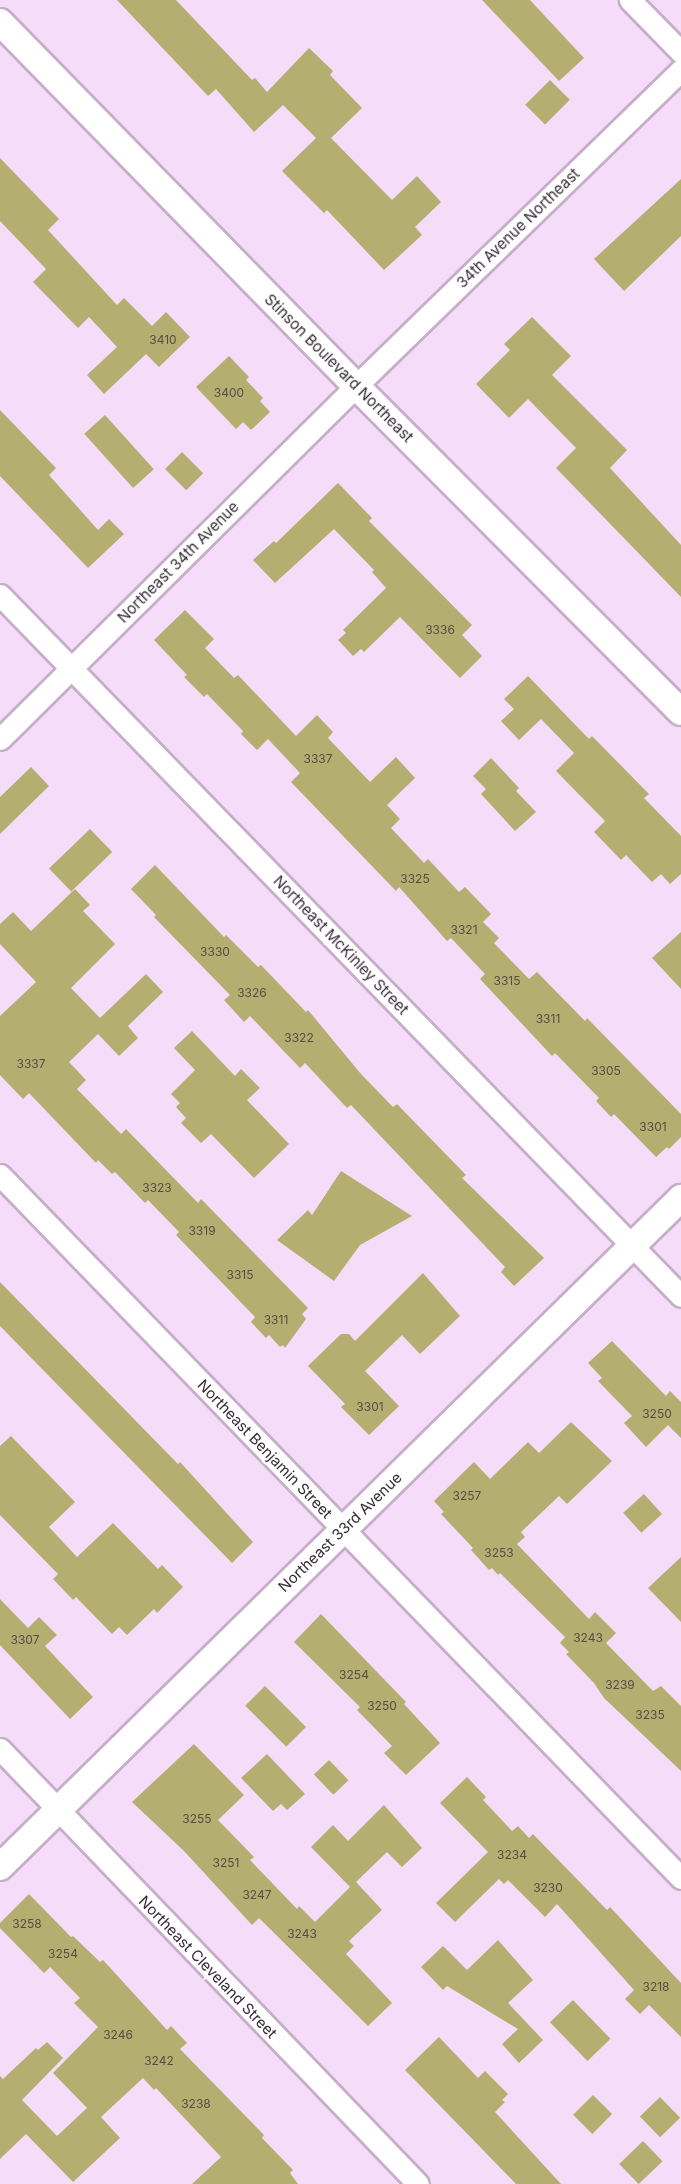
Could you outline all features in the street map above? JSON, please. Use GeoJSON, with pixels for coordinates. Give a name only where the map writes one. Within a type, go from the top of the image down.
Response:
{"type":"FeatureCollection","features":[{"type":"Feature","properties":{"kind":"street"},"geometry":{"type":"LineString","coordinates":[[630,0],[681,52]]}},
{"type":"Feature","properties":{"kind":"street","name":"Stinson Boulevard Northeast"},"geometry":{"type":"LineString","coordinates":[[0,22],[356,386],[681,712]]}},
{"type":"Feature","properties":{"kind":"street","name":"34th Avenue Northeast"},"geometry":{"type":"LineString","coordinates":[[356,386],[681,70]]}},
{"type":"Feature","properties":{"kind":"street","name":"Northeast 34th Avenue"},"geometry":{"type":"LineString","coordinates":[[0,739],[356,386]]}},
{"type":"Feature","properties":{"kind":"street","name":"Northeast McKinley Street"},"geometry":{"type":"LineString","coordinates":[[0,595],[681,1296]]}},
{"type":"Feature","properties":{"kind":"street","name":"Northeast Benjamin Street"},"geometry":{"type":"LineString","coordinates":[[0,1175],[681,1878]]}},
{"type":"Feature","properties":{"kind":"street","name":"Northeast 33rd Avenue"},"geometry":{"type":"LineString","coordinates":[[0,1867],[681,1198]]}},
{"type":"Feature","properties":{"kind":"street","name":"Northeast Cleveland Street"},"geometry":{"type":"LineString","coordinates":[[0,1749],[58,1809],[62,1817],[418,2184]]}},
{"type":"Feature","properties":{"kind":"building"},"geometry":{"type":"Polygon","coordinates":[[[117,0],[176,0],[252,80],[255,78],[267,92],[309,48],[333,71],[330,75],[362,108],[331,138],[392,200],[417,176],[441,202],[415,227],[422,235],[384,270],[327,210],[324,213],[282,171],[316,138],[283,105],[254,132],[216,89],[208,96],[117,0]]]}},
{"type":"Feature","properties":{"kind":"building"},"geometry":{"type":"Polygon","coordinates":[[[482,0],[530,0],[584,58],[559,81],[482,0]]]}},
{"type":"Feature","properties":{"kind":"building"},"geometry":{"type":"Polygon","coordinates":[[[550,80],[570,100],[545,125],[525,105],[550,80]]]}},
{"type":"Feature","properties":{"kind":"building"},"geometry":{"type":"Polygon","coordinates":[[[0,158],[59,219],[48,230],[117,305],[124,298],[152,326],[166,312],[190,337],[159,367],[146,354],[104,394],[87,375],[117,347],[89,317],[78,328],[33,282],[46,269],[0,221],[0,158]]]}},
{"type":"Feature","properties":{"kind":"building"},"geometry":{"type":"Polygon","coordinates":[[[681,179],[681,236],[624,291],[594,259],[681,179]]]}},
{"type":"Feature","properties":{"kind":"building"},"geometry":{"type":"Polygon","coordinates":[[[532,317],[571,356],[552,375],[627,450],[610,468],[681,545],[681,597],[556,468],[576,448],[528,399],[509,418],[476,384],[510,350],[504,344],[532,317]]]}},
{"type":"Feature","properties":{"kind":"building"},"geometry":{"type":"Polygon","coordinates":[[[229,356],[249,377],[246,380],[263,398],[260,401],[270,412],[251,430],[243,422],[236,429],[196,387],[229,356]]]}},
{"type":"Feature","properties":{"kind":"building"},"geometry":{"type":"Polygon","coordinates":[[[0,410],[56,468],[49,475],[98,530],[109,519],[124,534],[88,568],[0,476],[0,410]]]}},
{"type":"Feature","properties":{"kind":"building"},"geometry":{"type":"Polygon","coordinates":[[[105,415],[154,469],[133,488],[84,434],[105,415]]]}},
{"type":"Feature","properties":{"kind":"building"},"geometry":{"type":"Polygon","coordinates":[[[182,452],[203,473],[186,490],[165,469],[182,452]]]}},
{"type":"Feature","properties":{"kind":"building"},"geometry":{"type":"Polygon","coordinates":[[[338,483],[372,518],[369,521],[472,625],[462,635],[482,656],[460,678],[400,617],[364,652],[361,649],[353,656],[338,640],[346,633],[343,630],[386,588],[372,572],[374,570],[334,529],[275,583],[253,560],[274,541],[276,543],[338,483]]]}},
{"type":"Feature","properties":{"kind":"building"},"geometry":{"type":"Polygon","coordinates":[[[185,610],[214,639],[205,648],[234,678],[238,675],[296,736],[317,715],[333,732],[328,738],[370,782],[396,757],[415,778],[387,805],[400,819],[391,828],[424,863],[428,859],[459,892],[465,887],[491,914],[483,922],[499,938],[494,943],[529,979],[537,972],[585,1021],[587,1018],[681,1114],[681,1137],[669,1149],[667,1147],[656,1157],[614,1114],[611,1117],[596,1101],[599,1098],[555,1053],[552,1056],[480,979],[485,974],[451,938],[447,941],[399,887],[396,891],[291,782],[300,773],[268,739],[257,750],[241,734],[243,731],[207,694],[204,697],[184,677],[187,675],[154,640],[185,610]]]}},
{"type":"Feature","properties":{"kind":"building"},"geometry":{"type":"Polygon","coordinates":[[[528,676],[589,739],[592,736],[649,794],[644,798],[681,836],[681,874],[670,884],[661,874],[652,882],[626,855],[621,860],[594,832],[605,821],[556,771],[574,753],[541,719],[519,740],[501,721],[514,709],[504,699],[528,676]]]}},
{"type":"Feature","properties":{"kind":"building"},"geometry":{"type":"Polygon","coordinates":[[[491,758],[519,788],[516,791],[536,812],[515,831],[481,794],[486,789],[473,776],[491,758]]]}},
{"type":"Feature","properties":{"kind":"building"},"geometry":{"type":"Polygon","coordinates":[[[31,767],[49,786],[0,834],[0,797],[31,767]]]}},
{"type":"Feature","properties":{"kind":"building"},"geometry":{"type":"Polygon","coordinates":[[[90,829],[112,852],[71,892],[49,869],[90,829]]]}},
{"type":"Feature","properties":{"kind":"building"},"geometry":{"type":"Polygon","coordinates":[[[155,865],[224,937],[226,935],[258,967],[261,965],[306,1012],[308,1010],[361,1074],[393,1107],[397,1104],[466,1175],[462,1178],[544,1258],[514,1286],[501,1272],[505,1267],[351,1105],[347,1108],[305,1063],[300,1068],[250,1016],[244,1022],[224,1000],[230,995],[154,917],[156,915],[131,889],[155,865]]]}},
{"type":"Feature","properties":{"kind":"building"},"geometry":{"type":"Polygon","coordinates":[[[75,889],[90,905],[83,911],[115,944],[71,988],[100,1018],[146,974],[163,992],[128,1026],[138,1038],[119,1056],[98,1034],[69,1062],[86,1080],[77,1089],[121,1134],[126,1129],[198,1203],[201,1199],[308,1308],[302,1314],[306,1319],[285,1348],[283,1345],[280,1347],[269,1335],[266,1338],[251,1322],[255,1317],[176,1235],[179,1232],[148,1200],[145,1203],[115,1172],[112,1174],[98,1160],[96,1163],[29,1093],[23,1099],[0,1075],[0,1016],[36,982],[0,944],[0,924],[13,912],[31,931],[75,889]]]}},
{"type":"Feature","properties":{"kind":"building"},"geometry":{"type":"Polygon","coordinates":[[[681,932],[681,989],[652,958],[681,932]]]}},
{"type":"Feature","properties":{"kind":"building"},"geometry":{"type":"Polygon","coordinates":[[[192,1031],[235,1076],[241,1069],[260,1088],[247,1100],[289,1144],[254,1178],[211,1134],[201,1143],[181,1123],[186,1118],[176,1107],[180,1103],[171,1094],[195,1070],[174,1048],[192,1031]]]}},
{"type":"Feature","properties":{"kind":"building"},"geometry":{"type":"Polygon","coordinates":[[[341,1171],[412,1216],[360,1245],[334,1281],[277,1240],[308,1210],[312,1215],[341,1171]]]}},
{"type":"Feature","properties":{"kind":"building"},"geometry":{"type":"Polygon","coordinates":[[[423,1273],[460,1316],[420,1354],[402,1335],[365,1371],[399,1406],[369,1435],[341,1407],[345,1404],[308,1366],[341,1334],[349,1334],[355,1341],[423,1273]]]}},
{"type":"Feature","properties":{"kind":"building"},"geometry":{"type":"Polygon","coordinates":[[[0,1282],[178,1464],[180,1462],[253,1542],[232,1563],[0,1326],[0,1282]]]}},
{"type":"Feature","properties":{"kind":"building"},"geometry":{"type":"Polygon","coordinates":[[[612,1341],[666,1396],[670,1391],[681,1402],[681,1438],[668,1425],[646,1447],[624,1423],[632,1416],[598,1381],[602,1378],[588,1363],[612,1341]]]}},
{"type":"Feature","properties":{"kind":"building"},"geometry":{"type":"Polygon","coordinates":[[[571,1422],[612,1461],[567,1504],[559,1496],[521,1532],[525,1537],[517,1544],[589,1619],[595,1612],[616,1633],[606,1643],[653,1691],[661,1686],[681,1706],[681,1771],[604,1698],[594,1683],[566,1654],[569,1652],[560,1643],[565,1637],[500,1573],[498,1575],[492,1568],[489,1570],[471,1550],[473,1548],[441,1514],[444,1512],[434,1501],[474,1462],[490,1479],[528,1442],[539,1453],[571,1422]]]}},
{"type":"Feature","properties":{"kind":"building"},"geometry":{"type":"Polygon","coordinates":[[[11,1436],[75,1502],[49,1527],[77,1557],[113,1523],[158,1569],[162,1565],[183,1587],[157,1613],[154,1609],[127,1635],[119,1627],[112,1634],[76,1597],[73,1600],[53,1579],[58,1574],[0,1515],[0,1446],[11,1436]]]}},
{"type":"Feature","properties":{"kind":"building"},"geometry":{"type":"Polygon","coordinates":[[[644,1494],[662,1514],[641,1533],[623,1513],[644,1494]]]}},
{"type":"Feature","properties":{"kind":"building"},"geometry":{"type":"Polygon","coordinates":[[[681,1557],[681,1622],[648,1588],[681,1557]]]}},
{"type":"Feature","properties":{"kind":"building"},"geometry":{"type":"Polygon","coordinates":[[[0,1599],[28,1628],[39,1617],[57,1635],[45,1646],[93,1697],[70,1719],[0,1645],[0,1599]]]}},
{"type":"Feature","properties":{"kind":"building"},"geometry":{"type":"Polygon","coordinates":[[[321,1614],[406,1702],[404,1704],[440,1743],[406,1775],[384,1753],[392,1746],[357,1710],[360,1707],[294,1642],[321,1614]]]}},
{"type":"Feature","properties":{"kind":"building"},"geometry":{"type":"Polygon","coordinates":[[[265,1686],[306,1727],[286,1747],[245,1706],[265,1686]]]}},
{"type":"Feature","properties":{"kind":"building"},"geometry":{"type":"Polygon","coordinates":[[[194,1744],[244,1795],[218,1820],[254,1857],[250,1860],[297,1909],[299,1906],[315,1922],[350,1887],[311,1847],[333,1825],[348,1841],[384,1805],[422,1848],[402,1867],[387,1852],[356,1882],[382,1910],[349,1941],[354,1946],[346,1954],[392,2003],[368,2026],[259,1918],[252,1925],[184,1851],[132,1802],[194,1744]]]}},
{"type":"Feature","properties":{"kind":"building"},"geometry":{"type":"Polygon","coordinates":[[[267,1754],[305,1794],[287,1810],[281,1804],[273,1811],[241,1778],[267,1754]]]}},
{"type":"Feature","properties":{"kind":"building"},"geometry":{"type":"Polygon","coordinates":[[[329,1760],[348,1780],[333,1795],[314,1775],[329,1760]]]}},
{"type":"Feature","properties":{"kind":"building"},"geometry":{"type":"Polygon","coordinates":[[[467,1777],[486,1797],[483,1800],[512,1831],[518,1826],[529,1838],[533,1834],[607,1910],[610,1907],[681,1983],[681,2037],[649,2005],[640,2014],[625,1999],[634,1990],[557,1904],[545,1917],[508,1880],[504,1884],[499,1879],[455,1922],[436,1903],[488,1852],[440,1803],[467,1777]]]}},
{"type":"Feature","properties":{"kind":"building"},"geometry":{"type":"Polygon","coordinates":[[[29,1894],[71,1937],[73,1936],[100,1962],[103,1960],[167,2030],[171,2026],[187,2043],[180,2049],[264,2135],[262,2138],[293,2170],[290,2173],[298,2184],[192,2184],[221,2157],[156,2088],[154,2090],[143,2078],[101,2117],[120,2138],[73,2182],[26,2134],[0,2159],[0,2076],[3,2079],[36,2048],[38,2050],[47,2042],[63,2058],[22,2100],[57,2136],[87,2108],[53,2073],[98,2027],[74,2003],[80,1998],[50,1967],[44,1973],[0,1928],[0,1923],[29,1894]]]}},
{"type":"Feature","properties":{"kind":"building"},"geometry":{"type":"Polygon","coordinates":[[[498,1940],[533,1980],[508,2003],[543,2040],[519,2063],[502,2044],[518,2029],[447,1986],[443,1990],[421,1967],[443,1946],[467,1970],[498,1940]]]}},
{"type":"Feature","properties":{"kind":"building"},"geometry":{"type":"Polygon","coordinates":[[[573,2000],[611,2039],[587,2061],[550,2022],[573,2000]]]}},
{"type":"Feature","properties":{"kind":"building"},"geometry":{"type":"Polygon","coordinates":[[[439,2037],[478,2078],[485,2071],[508,2094],[502,2100],[505,2102],[495,2112],[561,2184],[516,2184],[405,2070],[439,2037]]]}},
{"type":"Feature","properties":{"kind":"building"},"geometry":{"type":"Polygon","coordinates":[[[593,2095],[612,2114],[592,2134],[573,2115],[593,2095]]]}},
{"type":"Feature","properties":{"kind":"building"},"geometry":{"type":"Polygon","coordinates":[[[660,2097],[680,2118],[660,2137],[640,2116],[660,2097]]]}},
{"type":"Feature","properties":{"kind":"building"},"geometry":{"type":"Polygon","coordinates":[[[643,2141],[662,2161],[639,2184],[619,2164],[643,2141]]]}}]}
